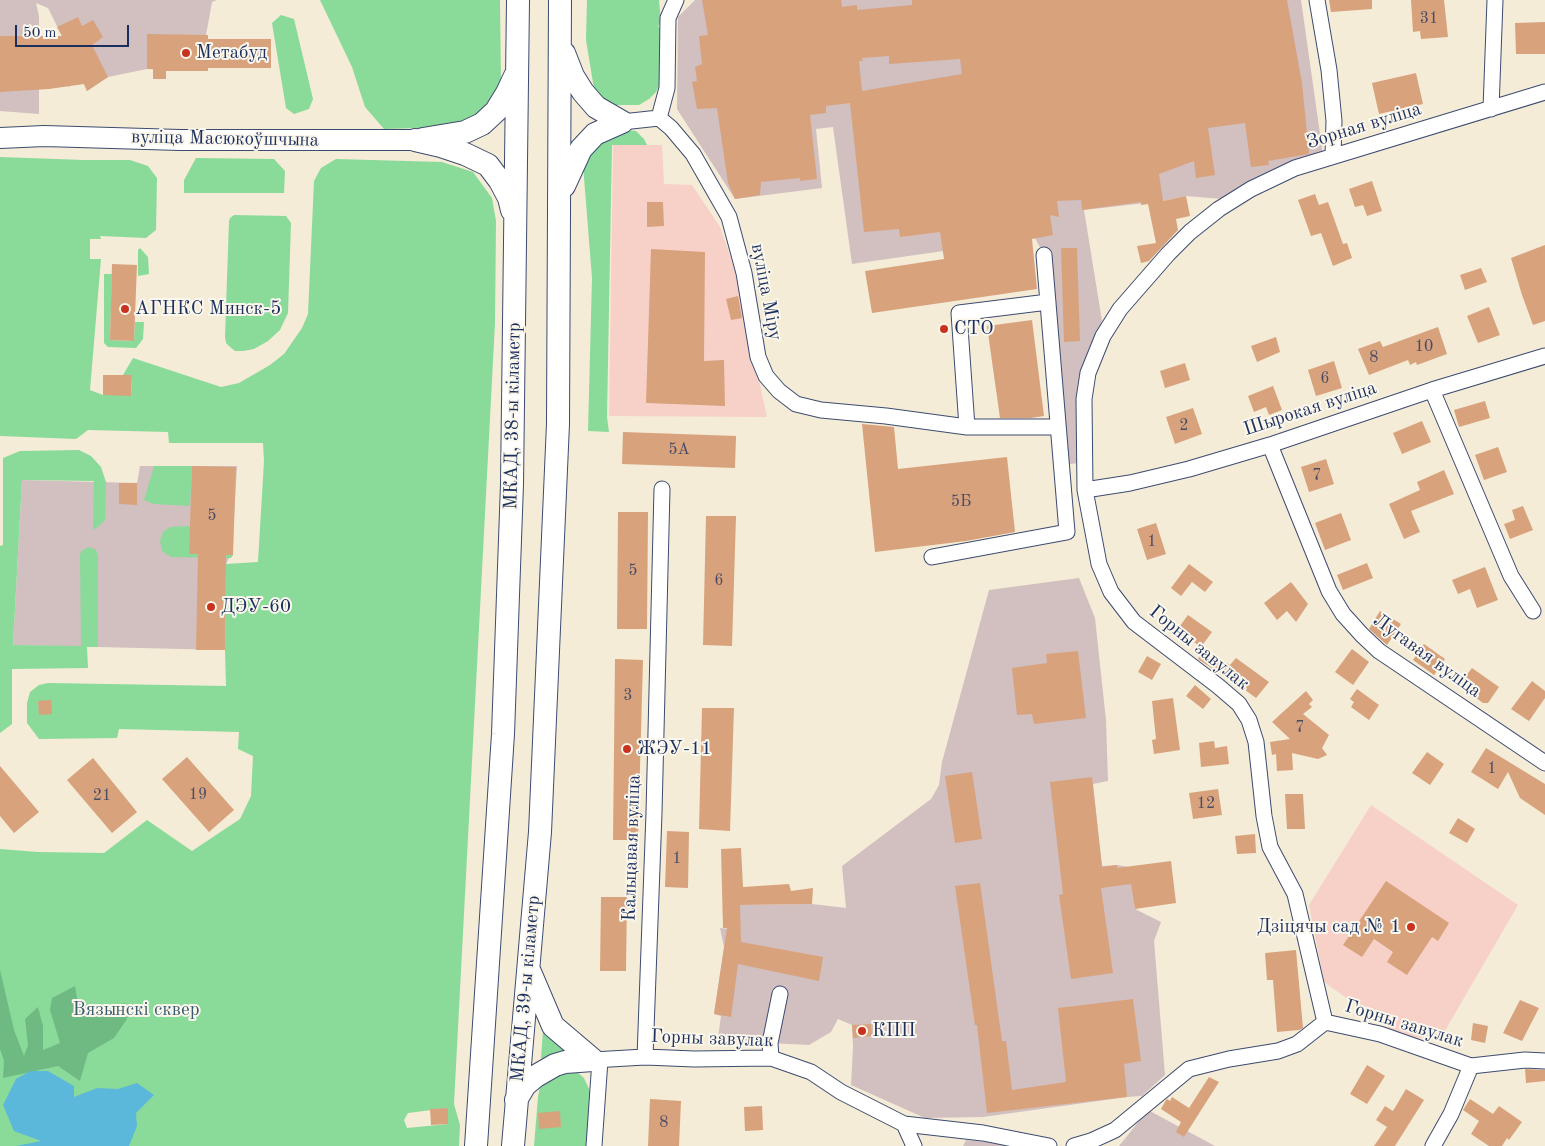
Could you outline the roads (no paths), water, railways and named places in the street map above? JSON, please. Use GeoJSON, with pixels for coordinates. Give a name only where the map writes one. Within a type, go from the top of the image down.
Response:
{"type":"FeatureCollection","features":[{"type":"Feature","properties":{"kind":"highway","name":"МКАД, 38-ы кіламетр"},"geometry":{"type":"LineString","coordinates":[[496,832],[503,734],[512,484],[518,0]]}},
{"type":"Feature","properties":{"kind":"highway"},"geometry":{"type":"LineString","coordinates":[[559,199],[560,0]]}},
{"type":"Feature","properties":{"kind":"highway"},"geometry":{"type":"LineString","coordinates":[[561,41],[566,58],[583,92],[596,107],[622,122]]}},
{"type":"Feature","properties":{"kind":"highway"},"geometry":{"type":"LineString","coordinates":[[414,140],[465,132],[482,124],[496,111],[518,69]]}},
{"type":"Feature","properties":{"kind":"highway"},"geometry":{"type":"LineString","coordinates":[[559,199],[568,174],[581,149],[595,134],[622,122]]}},
{"type":"Feature","properties":{"kind":"highway"},"geometry":{"type":"LineString","coordinates":[[414,140],[465,154],[488,166],[500,181],[509,198],[515,224]]}},
{"type":"Feature","properties":{"kind":"highway","name":"МКАД, 39-ы кіламетр"},"geometry":{"type":"LineString","coordinates":[[512,1146],[540,832],[558,424],[559,199]]}},
{"type":"Feature","properties":{"kind":"highway","name":"МКАД, 39-ы кіламетр"},"geometry":{"type":"LineString","coordinates":[[475,1140],[496,832]]}},
{"type":"Feature","properties":{"kind":"highway"},"geometry":{"type":"LineString","coordinates":[[529,968],[553,1026],[596,1060]]}},
{"type":"Feature","properties":{"kind":"highway"},"geometry":{"type":"LineString","coordinates":[[516,1100],[525,1085],[555,1065],[565,1062],[596,1060]]}},
{"type":"Feature","properties":{"kind":"main road","name":"вуліца Масюкоўшчына"},"geometry":{"type":"LineString","coordinates":[[0,126],[36,136]]}},
{"type":"Feature","properties":{"kind":"main road","name":"вуліца Масюкоўшчына"},"geometry":{"type":"LineString","coordinates":[[0,138],[36,136],[275,141],[414,140]]}},
{"type":"Feature","properties":{"kind":"street"},"geometry":{"type":"LineString","coordinates":[[622,122],[659,118],[667,88],[668,18],[676,0]]}},
{"type":"Feature","properties":{"kind":"street"},"geometry":{"type":"LineString","coordinates":[[1318,0],[1329,70],[1334,120],[1333,156]]}},
{"type":"Feature","properties":{"kind":"street"},"geometry":{"type":"LineString","coordinates":[[1491,109],[1495,0]]}},
{"type":"Feature","properties":{"kind":"street","name":"Зорная вуліца"},"geometry":{"type":"LineString","coordinates":[[1251,189],[1295,168],[1545,92]]}},
{"type":"Feature","properties":{"kind":"street","name":"вуліца Міру"},"geometry":{"type":"LineString","coordinates":[[659,118],[671,128],[692,154],[729,217],[744,273],[758,357],[766,376],[779,391],[796,404],[821,410],[874,414],[967,427],[1058,426]]}},
{"type":"Feature","properties":{"kind":"street","name":"Горны завулак"},"geometry":{"type":"LineString","coordinates":[[1251,189],[1219,209],[1190,232],[1136,289],[1120,309],[1103,336],[1088,373],[1084,398],[1085,490],[1099,564],[1111,592],[1134,622],[1218,686],[1239,704],[1249,720],[1256,742],[1264,816],[1270,847],[1295,894],[1325,1022]]}},
{"type":"Feature","properties":{"kind":"street"},"geometry":{"type":"LineString","coordinates":[[932,557],[1068,532],[1044,255]]}},
{"type":"Feature","properties":{"kind":"street"},"geometry":{"type":"LineString","coordinates":[[967,427],[959,313],[1048,302]]}},
{"type":"Feature","properties":{"kind":"street","name":"Шырокая вуліца"},"geometry":{"type":"LineString","coordinates":[[1085,490],[1130,483],[1189,469],[1270,445],[1432,390],[1545,356]]}},
{"type":"Feature","properties":{"kind":"street"},"geometry":{"type":"LineString","coordinates":[[1432,390],[1511,576],[1533,611]]}},
{"type":"Feature","properties":{"kind":"street","name":"Лугавая вуліца"},"geometry":{"type":"LineString","coordinates":[[1270,445],[1329,591],[1343,614],[1379,651],[1545,763]]}},
{"type":"Feature","properties":{"kind":"street","name":"Кальцавая вуліца"},"geometry":{"type":"LineString","coordinates":[[645,1057],[654,813],[662,489]]}},
{"type":"Feature","properties":{"kind":"street"},"geometry":{"type":"LineString","coordinates":[[771,1058],[770,1043],[780,994]]}},
{"type":"Feature","properties":{"kind":"street","name":"Горны завулак"},"geometry":{"type":"LineString","coordinates":[[1325,1022],[1380,1034],[1471,1066],[1525,1060],[1545,1061]]}},
{"type":"Feature","properties":{"kind":"street","name":"Горны завулак"},"geometry":{"type":"LineString","coordinates":[[1074,1146],[1091,1141],[1115,1130],[1189,1069],[1229,1059],[1278,1052],[1297,1044],[1325,1022]]}},
{"type":"Feature","properties":{"kind":"street","name":"Горны завулак"},"geometry":{"type":"LineString","coordinates":[[596,1060],[645,1057],[694,1059],[771,1058],[811,1072],[841,1092],[904,1124],[983,1133],[1049,1146]]}},
{"type":"Feature","properties":{"kind":"street"},"geometry":{"type":"LineString","coordinates":[[594,1146],[596,1060]]}},
{"type":"Feature","properties":{"kind":"street","name":"Горны завулак"},"geometry":{"type":"LineString","coordinates":[[1433,1146],[1451,1114],[1471,1066]]}},
{"type":"Feature","properties":{"kind":"street"},"geometry":{"type":"LineString","coordinates":[[904,1124],[914,1146]]}},
{"type":"Feature","properties":{"kind":"water"},"geometry":{"type":"Polygon","coordinates":[[[30,1071],[48,1071],[74,1086],[74,1097],[97,1088],[118,1089],[137,1083],[154,1095],[136,1113],[137,1126],[129,1146],[16,1146],[41,1141],[14,1131],[3,1105],[16,1079],[30,1071]]]}},
{"type":"Feature","properties":{"kind":"place","name":"Метабуд"},"geometry":{"type":"Point","coordinates":[186,53]}},
{"type":"Feature","properties":{"kind":"place","name":"АГНКС Минск-5"},"geometry":{"type":"Point","coordinates":[125,309]}},
{"type":"Feature","properties":{"kind":"place","name":"СТО"},"geometry":{"type":"Point","coordinates":[944,329]}},
{"type":"Feature","properties":{"kind":"place","name":"ДЭУ-60"},"geometry":{"type":"Point","coordinates":[211,607]}},
{"type":"Feature","properties":{"kind":"place","name":"ЖЭУ-11"},"geometry":{"type":"Point","coordinates":[627,749]}},
{"type":"Feature","properties":{"kind":"place","name":"Дзіцячы сад № 1"},"geometry":{"type":"Point","coordinates":[1411,927]}},
{"type":"Feature","properties":{"kind":"place","name":"КПП"},"geometry":{"type":"Point","coordinates":[862,1031]}},
{"type":"Feature","properties":{"kind":"park label","name":"Вязынскі сквер"},"geometry":{"type":"Point","coordinates":[136,1010]}}]}
